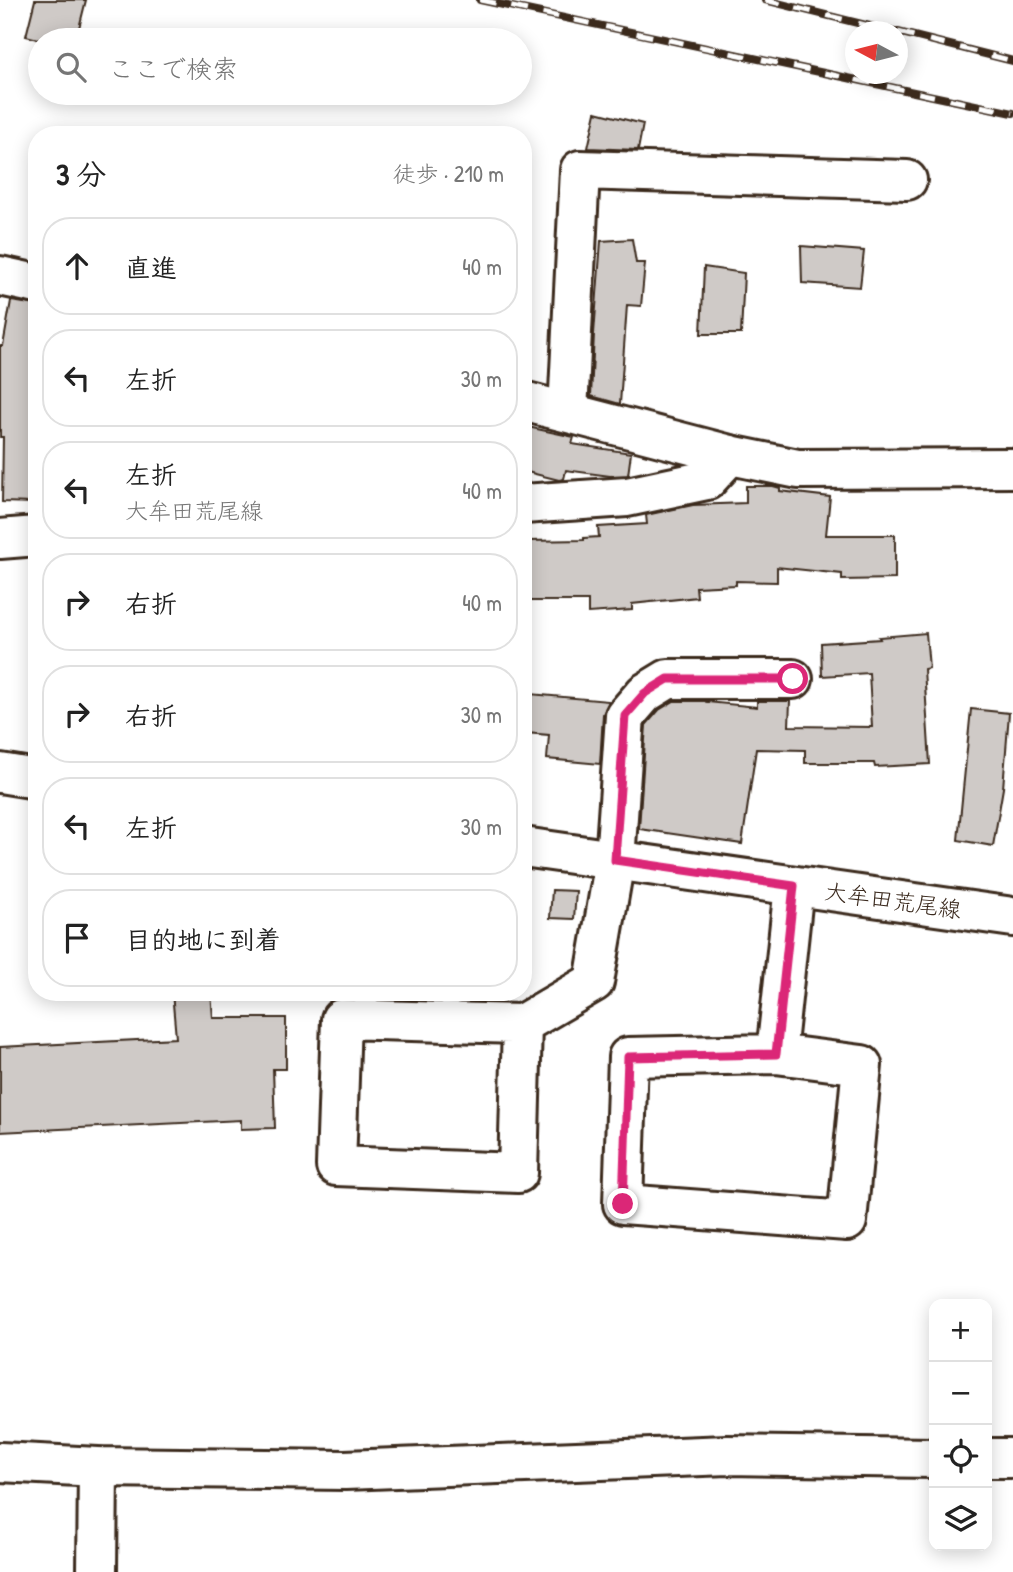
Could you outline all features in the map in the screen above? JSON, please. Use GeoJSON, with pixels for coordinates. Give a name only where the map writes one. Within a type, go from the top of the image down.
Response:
{"type":"FeatureCollection","features":[{"type":"Feature","properties":{"kind":"street"},"geometry":{"type":"LineString","coordinates":[[568,412],[580,170],[907,180]]}},
{"type":"Feature","properties":{"kind":"street"},"geometry":{"type":"LineString","coordinates":[[0,276],[28,282]]}},
{"type":"Feature","properties":{"kind":"street"},"geometry":{"type":"LineString","coordinates":[[532,403],[730,455],[798,469],[1013,468]]}},
{"type":"Feature","properties":{"kind":"street"},"geometry":{"type":"LineString","coordinates":[[532,503],[627,497],[707,481],[730,455]]}},
{"type":"Feature","properties":{"kind":"street"},"geometry":{"type":"LineString","coordinates":[[0,539],[28,537]]}},
{"type":"Feature","properties":{"kind":"street"},"geometry":{"type":"LineString","coordinates":[[522,1024],[518,1173],[335,1166],[341,1019],[522,1024],[594,982],[615,860],[625,716],[645,693],[668,679],[793,679]]}},
{"type":"Feature","properties":{"kind":"street"},"geometry":{"type":"LineString","coordinates":[[0,774],[28,778]]}},
{"type":"Feature","properties":{"kind":"street","name":"大牟田荒尾線"},"geometry":{"type":"LineString","coordinates":[[532,848],[1013,917]]}},
{"type":"Feature","properties":{"kind":"street"},"geometry":{"type":"LineString","coordinates":[[776,1054],[794,886]]}},
{"type":"Feature","properties":{"kind":"street"},"geometry":{"type":"LineString","coordinates":[[776,1054],[862,1065],[847,1221],[623,1204],[628,1057],[776,1054]]}},
{"type":"Feature","properties":{"kind":"street"},"geometry":{"type":"LineString","coordinates":[[0,1462],[97,1467],[345,1470],[728,1455],[929,1458]]}},
{"type":"Feature","properties":{"kind":"street"},"geometry":{"type":"LineString","coordinates":[[992,1458],[1013,1458]]}},
{"type":"Feature","properties":{"kind":"street"},"geometry":{"type":"LineString","coordinates":[[97,1467],[97,1572]]}},
{"type":"Feature","properties":{"kind":"building"},"geometry":{"type":"Polygon","coordinates":[[[35,0],[86,0],[79,28],[28,28],[35,0]]]}},
{"type":"Feature","properties":{"kind":"building"},"geometry":{"type":"Polygon","coordinates":[[[596,112],[643,124],[638,150],[588,148],[596,112]]]}},
{"type":"Feature","properties":{"kind":"building"},"geometry":{"type":"Polygon","coordinates":[[[632,239],[636,263],[645,263],[641,306],[627,305],[620,404],[591,396],[594,334],[601,241],[632,239]]]}},
{"type":"Feature","properties":{"kind":"building"},"geometry":{"type":"Polygon","coordinates":[[[801,246],[864,251],[860,287],[802,283],[801,246]]]}},
{"type":"Feature","properties":{"kind":"building"},"geometry":{"type":"Polygon","coordinates":[[[704,267],[744,273],[741,334],[701,334],[704,267]]]}},
{"type":"Feature","properties":{"kind":"building"},"geometry":{"type":"Polygon","coordinates":[[[11,301],[28,304],[28,503],[2,502],[0,346],[3,346],[11,301]]]}},
{"type":"Feature","properties":{"kind":"building"},"geometry":{"type":"Polygon","coordinates":[[[532,428],[574,437],[572,444],[631,453],[628,475],[610,476],[566,470],[564,479],[532,473],[532,428]]]}},
{"type":"Feature","properties":{"kind":"building"},"geometry":{"type":"Polygon","coordinates":[[[746,486],[773,486],[780,488],[780,491],[830,497],[826,535],[895,535],[895,579],[842,580],[842,574],[777,567],[777,582],[736,581],[736,585],[696,587],[697,597],[632,604],[632,610],[588,613],[588,601],[532,601],[532,541],[584,540],[599,537],[598,527],[647,524],[646,515],[693,505],[746,503],[746,486]]]}},
{"type":"Feature","properties":{"kind":"building"},"geometry":{"type":"Polygon","coordinates":[[[926,633],[929,668],[924,669],[930,764],[875,767],[874,763],[805,763],[805,750],[756,749],[742,844],[639,829],[646,725],[659,710],[674,701],[708,701],[757,707],[757,701],[790,701],[789,726],[872,727],[869,673],[822,676],[821,643],[926,633]]]}},
{"type":"Feature","properties":{"kind":"building"},"geometry":{"type":"Polygon","coordinates":[[[532,694],[609,701],[603,714],[600,764],[547,759],[549,735],[532,734],[532,694]]]}},
{"type":"Feature","properties":{"kind":"building"},"geometry":{"type":"Polygon","coordinates":[[[971,709],[1009,713],[1003,788],[993,846],[958,840],[971,709]]]}},
{"type":"Feature","properties":{"kind":"building"},"geometry":{"type":"Polygon","coordinates":[[[552,890],[576,891],[574,919],[550,918],[552,890]]]}},
{"type":"Feature","properties":{"kind":"building"},"geometry":{"type":"Polygon","coordinates":[[[173,1001],[212,1001],[213,1018],[286,1018],[286,1069],[273,1069],[275,1128],[241,1129],[241,1120],[0,1132],[0,1047],[176,1038],[173,1001]]]}},
{"type":"Feature","properties":{"kind":"railway"},"geometry":{"type":"LineString","coordinates":[[480,0],[1013,113]]}},
{"type":"Feature","properties":{"kind":"railway"},"geometry":{"type":"LineString","coordinates":[[765,0],[850,21]]}},
{"type":"Feature","properties":{"kind":"railway"},"geometry":{"type":"LineString","coordinates":[[908,35],[1013,61]]}},
{"type":"Feature","properties":{"kind":"route"},"geometry":{"type":"LineString","coordinates":[[623,1204],[628,1057],[776,1054],[794,886],[615,860],[625,716],[645,693],[668,679],[793,679]]}}]}
